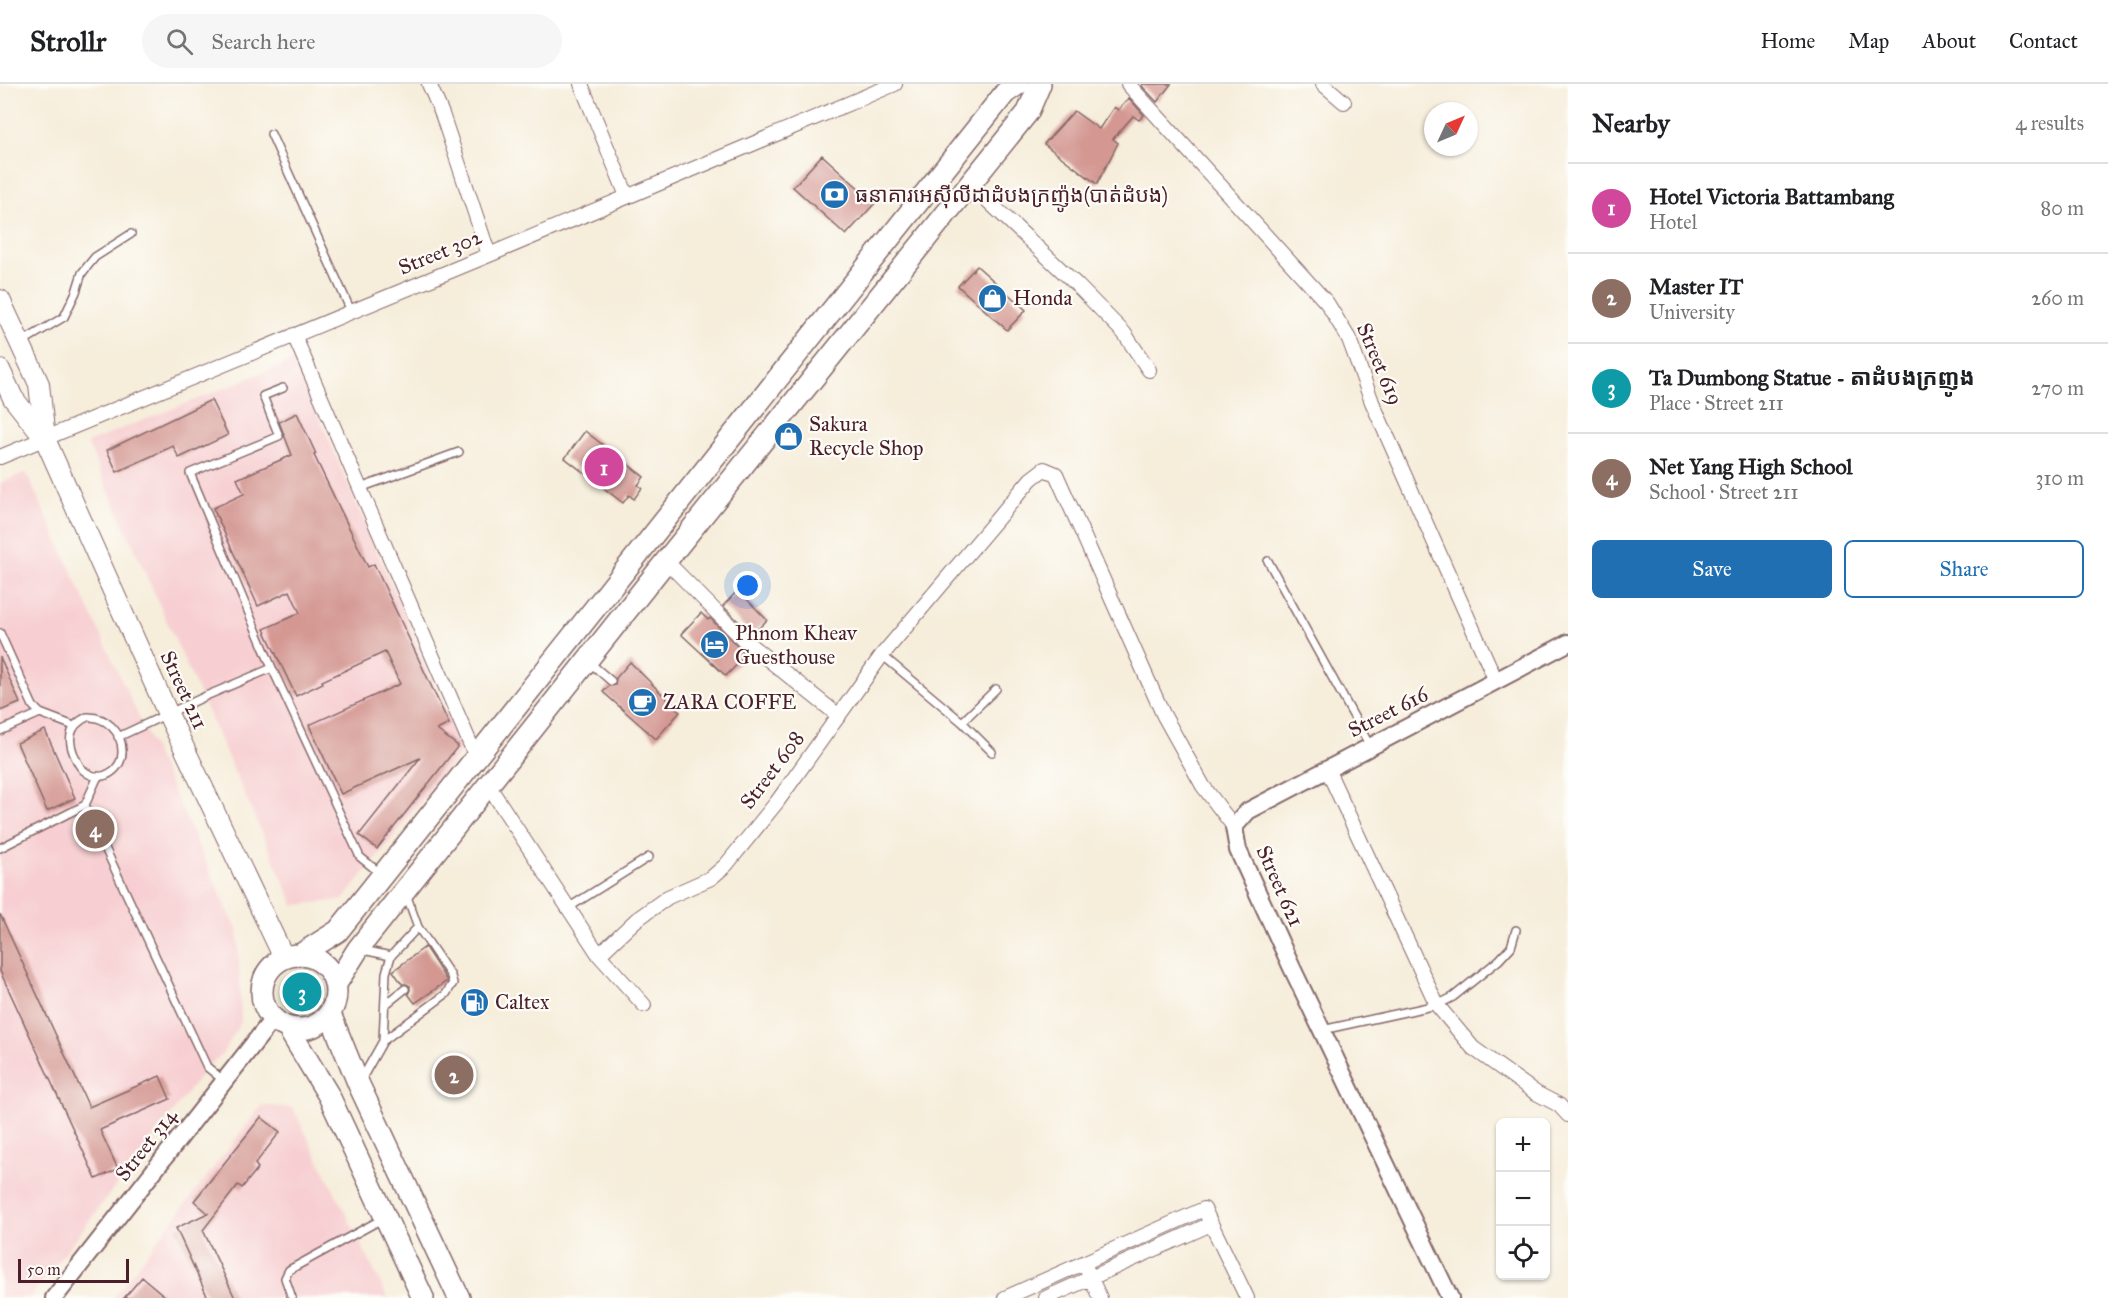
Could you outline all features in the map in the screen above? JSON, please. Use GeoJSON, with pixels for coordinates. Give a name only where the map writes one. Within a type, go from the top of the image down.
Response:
{"type":"FeatureCollection","features":[{"type":"Feature","properties":{"kind":"main road"},"geometry":{"type":"LineString","coordinates":[[423,1298],[329,1096],[263,1001],[264,981],[275,964],[292,957],[338,930],[1005,93],[1018,84]]}},
{"type":"Feature","properties":{"kind":"main road"},"geometry":{"type":"LineString","coordinates":[[281,1024],[297,1030],[315,1026],[330,1014],[335,1005],[336,984],[358,949],[666,561],[1028,112],[1040,84]]}},
{"type":"Feature","properties":{"kind":"main road","name":"Street 211"},"geometry":{"type":"LineString","coordinates":[[0,300],[39,384],[45,439]]}},
{"type":"Feature","properties":{"kind":"main road","name":"Street 211"},"geometry":{"type":"LineString","coordinates":[[0,370],[13,398],[45,439],[168,714],[292,957]]}},
{"type":"Feature","properties":{"kind":"main road"},"geometry":{"type":"LineString","coordinates":[[292,957],[310,956],[327,967],[336,984]]}},
{"type":"Feature","properties":{"kind":"main road"},"geometry":{"type":"LineString","coordinates":[[330,1014],[359,1085],[459,1298]]}},
{"type":"Feature","properties":{"kind":"street"},"geometry":{"type":"LineString","coordinates":[[429,84],[442,114],[489,255]]}},
{"type":"Feature","properties":{"kind":"street"},"geometry":{"type":"LineString","coordinates":[[580,84],[627,196]]}},
{"type":"Feature","properties":{"kind":"street","name":"Street 619"},"geometry":{"type":"LineString","coordinates":[[1128,84],[1327,303],[1349,339],[1372,402],[1496,681]]}},
{"type":"Feature","properties":{"kind":"street"},"geometry":{"type":"LineString","coordinates":[[1323,84],[1344,102]]}},
{"type":"Feature","properties":{"kind":"street","name":"Street 302"},"geometry":{"type":"LineString","coordinates":[[0,458],[890,85]]}},
{"type":"Feature","properties":{"kind":"street"},"geometry":{"type":"LineString","coordinates":[[970,184],[1124,333],[1149,370]]}},
{"type":"Feature","properties":{"kind":"street"},"geometry":{"type":"LineString","coordinates":[[294,335],[476,757]]}},
{"type":"Feature","properties":{"kind":"street","name":"Street 608"},"geometry":{"type":"LineString","coordinates":[[599,955],[636,920],[668,897],[711,878],[726,865],[777,802],[882,655],[1031,479],[1044,470]]}},
{"type":"Feature","properties":{"kind":"street","name":"Street 621"},"geometry":{"type":"LineString","coordinates":[[1044,470],[1056,474],[1163,714],[1203,786],[1234,827],[1238,850],[1450,1298]]}},
{"type":"Feature","properties":{"kind":"street"},"geometry":{"type":"LineString","coordinates":[[666,561],[744,640],[839,716]]}},
{"type":"Feature","properties":{"kind":"street","name":"Street 616"},"geometry":{"type":"LineString","coordinates":[[1234,827],[1248,811],[1568,643]]}},
{"type":"Feature","properties":{"kind":"street"},"geometry":{"type":"LineString","coordinates":[[1327,769],[1437,1005],[1473,1048],[1536,1093],[1559,1105],[1568,1116]]}},
{"type":"Feature","properties":{"kind":"street"},"geometry":{"type":"LineString","coordinates":[[488,784],[599,955],[644,1005]]}},
{"type":"Feature","properties":{"kind":"street","name":"Street 314"},"geometry":{"type":"LineString","coordinates":[[54,1298],[224,1081],[281,1024]]}},
{"type":"Feature","properties":{"kind":"street"},"geometry":{"type":"LineString","coordinates":[[1010,1297],[1204,1209],[1247,1298]]}},
{"type":"Feature","properties":{"kind":"street"},"geometry":{"type":"LineString","coordinates":[[1046,1298],[1211,1224]]}},
{"type":"Feature","properties":{"kind":"street"},"geometry":{"type":"LineString","coordinates":[[1084,1263],[1100,1298]]}},
{"type":"Feature","properties":{"kind":"lane"},"geometry":{"type":"LineString","coordinates":[[270,134],[351,311]]}},
{"type":"Feature","properties":{"kind":"lane"},"geometry":{"type":"LineString","coordinates":[[20,343],[64,317],[82,273],[94,257],[131,234]]}},
{"type":"Feature","properties":{"kind":"lane"},"geometry":{"type":"LineString","coordinates":[[283,388],[263,396],[279,436],[190,473],[272,668],[360,857],[382,874]]}},
{"type":"Feature","properties":{"kind":"lane"},"geometry":{"type":"LineString","coordinates":[[360,488],[459,452]]}},
{"type":"Feature","properties":{"kind":"lane"},"geometry":{"type":"LineString","coordinates":[[1268,561],[1370,746]]}},
{"type":"Feature","properties":{"kind":"lane"},"geometry":{"type":"LineString","coordinates":[[0,633],[29,698],[40,713],[74,726]]}},
{"type":"Feature","properties":{"kind":"lane"},"geometry":{"type":"LineString","coordinates":[[882,655],[962,722],[992,752]]}},
{"type":"Feature","properties":{"kind":"lane"},"geometry":{"type":"LineString","coordinates":[[587,660],[611,681]]}},
{"type":"Feature","properties":{"kind":"lane"},"geometry":{"type":"LineString","coordinates":[[118,737],[272,668]]}},
{"type":"Feature","properties":{"kind":"lane"},"geometry":{"type":"LineString","coordinates":[[962,722],[996,689]]}},
{"type":"Feature","properties":{"kind":"lane"},"geometry":{"type":"LineString","coordinates":[[0,730],[40,713]]}},
{"type":"Feature","properties":{"kind":"lane"},"geometry":{"type":"LineString","coordinates":[[87,717],[95,717],[110,723],[118,737],[122,752],[118,767],[105,776],[87,774],[70,746],[70,735],[74,726],[87,717]]}},
{"type":"Feature","properties":{"kind":"lane"},"geometry":{"type":"LineString","coordinates":[[0,848],[85,806],[98,777]]}},
{"type":"Feature","properties":{"kind":"lane"},"geometry":{"type":"LineString","coordinates":[[85,806],[207,1067],[224,1081]]}},
{"type":"Feature","properties":{"kind":"lane"},"geometry":{"type":"LineString","coordinates":[[568,908],[649,857]]}},
{"type":"Feature","properties":{"kind":"lane"},"geometry":{"type":"LineString","coordinates":[[359,1085],[383,1041],[446,994],[453,983],[451,976],[440,964],[418,927],[404,890]]}},
{"type":"Feature","properties":{"kind":"lane"},"geometry":{"type":"LineString","coordinates":[[383,1041],[386,973],[391,956],[418,927]]}},
{"type":"Feature","properties":{"kind":"lane"},"geometry":{"type":"LineString","coordinates":[[1322,1030],[1437,1005],[1453,996],[1499,960],[1511,947],[1516,930]]}},
{"type":"Feature","properties":{"kind":"lane"},"geometry":{"type":"LineString","coordinates":[[358,949],[391,956]]}},
{"type":"Feature","properties":{"kind":"lane"},"geometry":{"type":"LineString","coordinates":[[385,1005],[405,989]]}},
{"type":"Feature","properties":{"kind":"lane"},"geometry":{"type":"LineString","coordinates":[[292,1298],[285,1283],[290,1270],[386,1217]]}},
{"type":"Feature","properties":{"kind":"shaded area"},"geometry":{"type":"Polygon","coordinates":[[[294,360],[463,749],[343,900],[294,905],[87,443],[294,360]]]}},
{"type":"Feature","properties":{"kind":"shaded area"},"geometry":{"type":"Polygon","coordinates":[[[26,472],[238,932],[241,1022],[223,1053],[207,1067],[30,1298],[0,1298],[0,483],[26,472]]]}},
{"type":"Feature","properties":{"kind":"shaded area"},"geometry":{"type":"Polygon","coordinates":[[[262,1105],[293,1108],[388,1298],[113,1298],[262,1105]]]}},
{"type":"Feature","properties":{"kind":"building"},"geometry":{"type":"Polygon","coordinates":[[[1143,84],[1171,84],[1157,102],[1142,86],[1143,84]]]}},
{"type":"Feature","properties":{"kind":"building"},"geometry":{"type":"Polygon","coordinates":[[[1129,98],[1144,115],[1139,120],[1133,116],[1113,139],[1118,143],[1097,184],[1044,144],[1074,111],[1099,129],[1114,107],[1118,110],[1129,98]]]}},
{"type":"Feature","properties":{"kind":"building","name":"ធនាគារអេស៊ីលីដាដំបងក្រញ៉ូង(បាត់ដំបង)"},"geometry":{"type":"Polygon","coordinates":[[[822,155],[875,203],[846,235],[793,187],[822,155]]]}},
{"type":"Feature","properties":{"kind":"building","name":"Honda"},"geometry":{"type":"Polygon","coordinates":[[[977,266],[1026,310],[1007,330],[958,286],[977,266]]]}},
{"type":"Feature","properties":{"kind":"building"},"geometry":{"type":"Polygon","coordinates":[[[211,400],[228,435],[179,458],[173,446],[117,472],[107,450],[211,400]]]}},
{"type":"Feature","properties":{"kind":"building"},"geometry":{"type":"Polygon","coordinates":[[[297,413],[316,454],[314,455],[368,567],[374,564],[449,724],[437,730],[458,746],[377,849],[359,835],[420,758],[341,794],[309,725],[400,684],[385,652],[322,681],[323,683],[296,696],[264,629],[300,613],[290,591],[258,606],[213,508],[244,494],[237,479],[292,455],[279,422],[297,413]]]}},
{"type":"Feature","properties":{"kind":"building"},"geometry":{"type":"Polygon","coordinates":[[[585,431],[644,477],[638,485],[642,488],[634,499],[629,495],[623,503],[565,458],[585,431]]]}},
{"type":"Feature","properties":{"kind":"building"},"geometry":{"type":"Polygon","coordinates":[[[738,590],[767,620],[752,635],[723,606],[738,590]]]}},
{"type":"Feature","properties":{"kind":"building","name":"Phnom Kheav Guesthouse"},"geometry":{"type":"Polygon","coordinates":[[[701,613],[708,620],[710,618],[746,655],[726,676],[681,634],[701,613]]]}},
{"type":"Feature","properties":{"kind":"building"},"geometry":{"type":"Polygon","coordinates":[[[0,657],[20,703],[0,711],[0,657]]]}},
{"type":"Feature","properties":{"kind":"building","name":"ZARA COFFE"},"geometry":{"type":"Polygon","coordinates":[[[630,662],[680,712],[656,739],[603,692],[609,686],[615,685],[616,678],[630,662]]]}},
{"type":"Feature","properties":{"kind":"building"},"geometry":{"type":"Polygon","coordinates":[[[45,730],[75,798],[47,811],[17,743],[45,730]]]}},
{"type":"Feature","properties":{"kind":"building"},"geometry":{"type":"Polygon","coordinates":[[[0,914],[89,1107],[160,1076],[170,1099],[100,1130],[118,1169],[96,1179],[0,971],[0,914]]]}},
{"type":"Feature","properties":{"kind":"building"},"geometry":{"type":"Polygon","coordinates":[[[425,947],[447,981],[415,1003],[408,994],[410,986],[402,984],[393,971],[425,947]]]}},
{"type":"Feature","properties":{"kind":"building"},"geometry":{"type":"Polygon","coordinates":[[[261,1117],[280,1132],[255,1164],[258,1168],[242,1188],[238,1185],[203,1230],[235,1298],[208,1298],[176,1228],[208,1213],[194,1201],[261,1117]]]}},
{"type":"Feature","properties":{"kind":"building"},"geometry":{"type":"Polygon","coordinates":[[[142,1277],[167,1298],[124,1298],[142,1277]]]}},
{"type":"Feature","properties":{"kind":"place","name":"ធនាគារអេស៊ីលីដាដំបងក្រញ៉ូង(បាត់ដំបង)"},"geometry":{"type":"Point","coordinates":[834,195]}},
{"type":"Feature","properties":{"kind":"place","name":"Honda"},"geometry":{"type":"Point","coordinates":[992,298]}},
{"type":"Feature","properties":{"kind":"place","name":"Sakura Recycle Shop"},"geometry":{"type":"Point","coordinates":[788,436]}},
{"type":"Feature","properties":{"kind":"place","name":"Hotel Victoria Battambang"},"geometry":{"type":"Point","coordinates":[604,467]}},
{"type":"Feature","properties":{"kind":"place","name":"Phnom Kheav Guesthouse"},"geometry":{"type":"Point","coordinates":[714,645]}},
{"type":"Feature","properties":{"kind":"place","name":"ZARA COFFE"},"geometry":{"type":"Point","coordinates":[642,702]}},
{"type":"Feature","properties":{"kind":"place","name":"Net Yang High School"},"geometry":{"type":"Point","coordinates":[95,829]}},
{"type":"Feature","properties":{"kind":"place","name":"Ta Dumbong Statue - តាដំបងក្រញូង"},"geometry":{"type":"Point","coordinates":[302,992]}},
{"type":"Feature","properties":{"kind":"place","name":"Caltex"},"geometry":{"type":"Point","coordinates":[474,1002]}},
{"type":"Feature","properties":{"kind":"place","name":"Master IT"},"geometry":{"type":"Point","coordinates":[454,1075]}}]}
